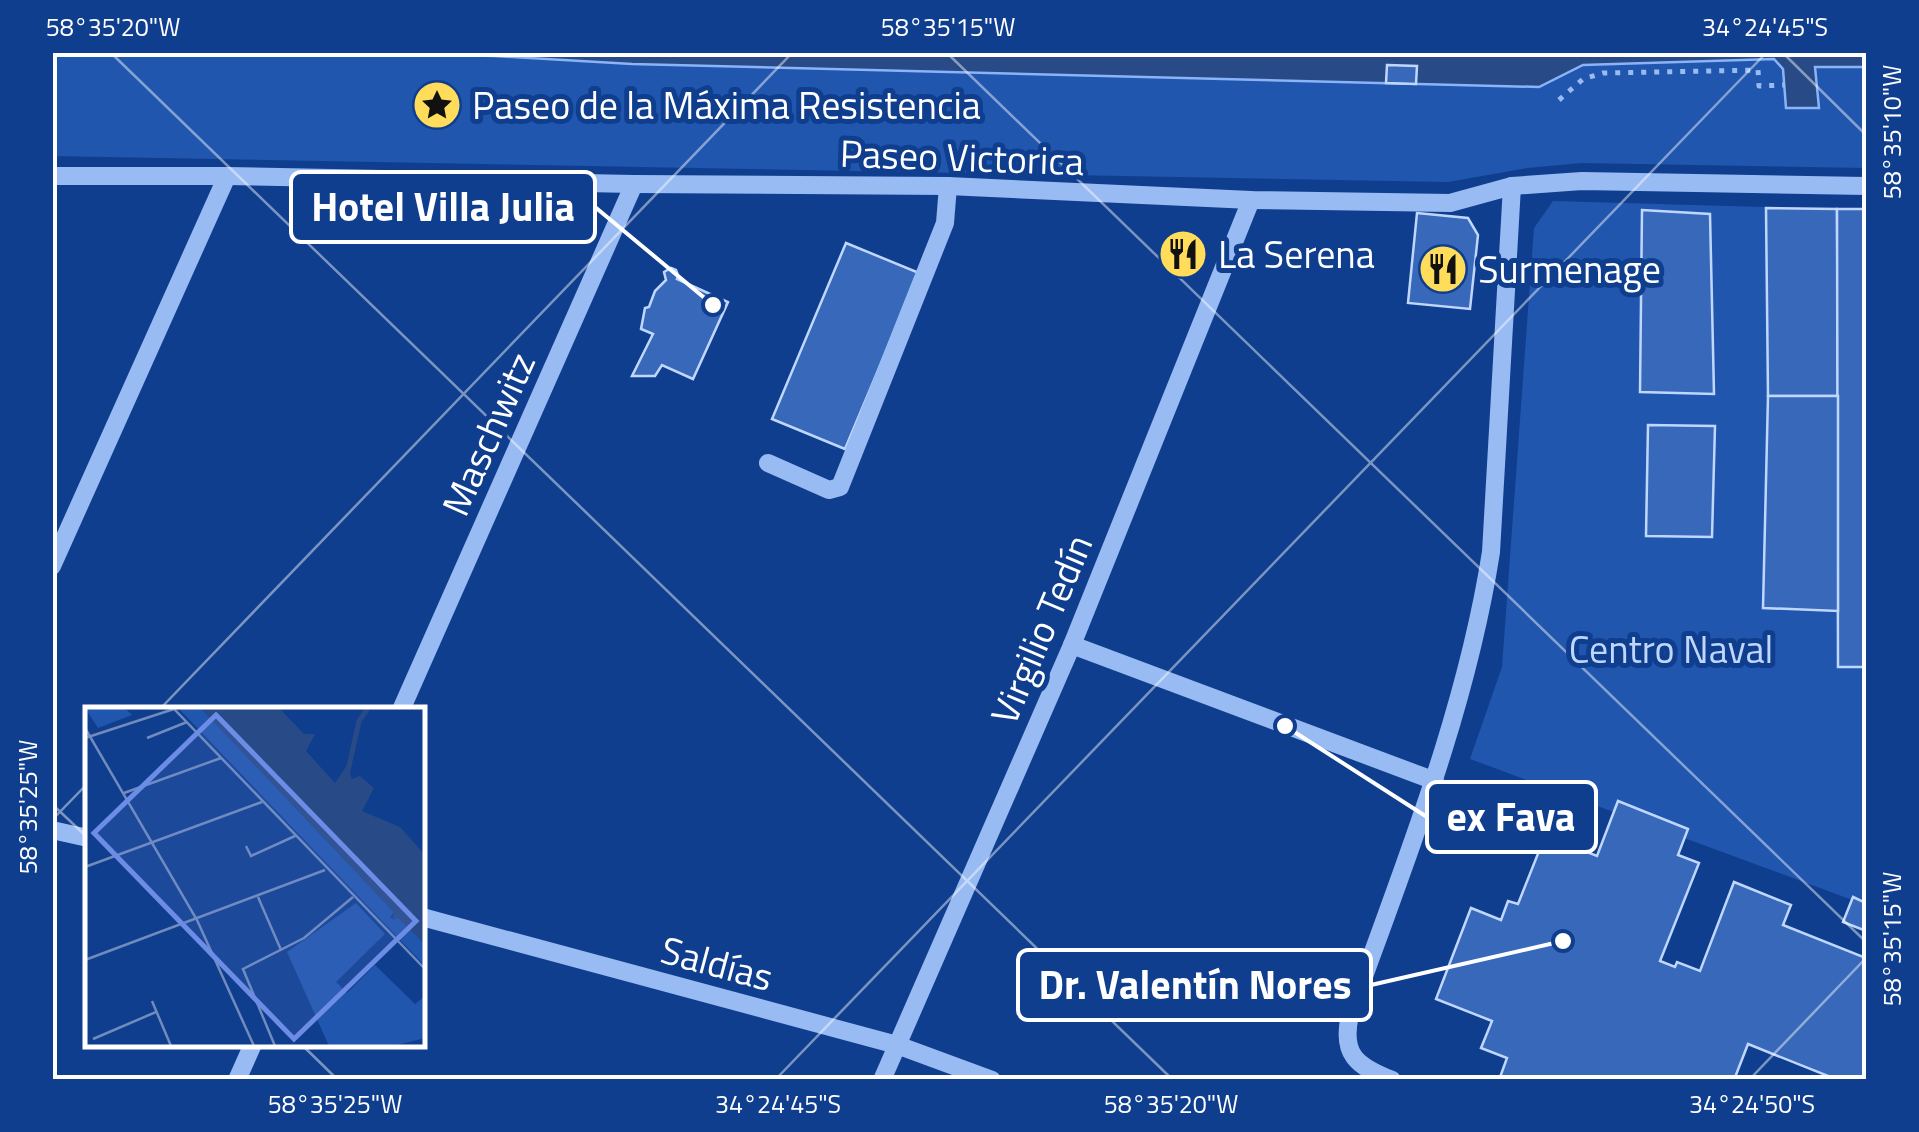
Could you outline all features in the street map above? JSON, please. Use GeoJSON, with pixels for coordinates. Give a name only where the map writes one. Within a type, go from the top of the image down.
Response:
{"type":"FeatureCollection","features":[{"type":"Feature","properties":{"kind":"street","name":"Paseo Victorica"},"geometry":{"type":"LineString","coordinates":[[52,176],[948,186],[1250,200],[1450,203],[1512,186],[1582,182],[1866,186]]}},
{"type":"Feature","properties":{"kind":"street"},"geometry":{"type":"LineString","coordinates":[[52,566],[227,176]]}},
{"type":"Feature","properties":{"kind":"street","name":"Maschwitz"},"geometry":{"type":"LineString","coordinates":[[403,707],[634,184]]}},
{"type":"Feature","properties":{"kind":"street"},"geometry":{"type":"LineString","coordinates":[[768,463],[829,490],[840,486],[944,223],[948,186]]}},
{"type":"Feature","properties":{"kind":"street"},"geometry":{"type":"LineString","coordinates":[[1392,1080],[1359,1064],[1349,1050],[1346,1034],[1435,781],[1474,644],[1491,552],[1512,186]]}},
{"type":"Feature","properties":{"kind":"street","name":"Virgilio Tedín"},"geometry":{"type":"LineString","coordinates":[[882,1080],[1072,644],[1250,200]]}},
{"type":"Feature","properties":{"kind":"street"},"geometry":{"type":"LineString","coordinates":[[1072,644],[1435,781]]}},
{"type":"Feature","properties":{"kind":"street"},"geometry":{"type":"LineString","coordinates":[[52,830],[85,837]]}},
{"type":"Feature","properties":{"kind":"street","name":"Saldías"},"geometry":{"type":"LineString","coordinates":[[425,919],[898,1046],[992,1080]]}},
{"type":"Feature","properties":{"kind":"street"},"geometry":{"type":"LineString","coordinates":[[237,1080],[252,1047]]}},
{"type":"Feature","properties":{"kind":"path"},"geometry":{"type":"LineString","coordinates":[[1559,100],[1583,79],[1603,73],[1758,70],[1759,86],[1785,85]]}},
{"type":"Feature","properties":{"kind":"green space"},"geometry":{"type":"Polygon","coordinates":[[[53,52],[495,56],[632,64],[1539,87],[1583,65],[1774,59],[1783,69],[1786,108],[1819,108],[1815,67],[1866,67],[1866,168],[1581,163],[1448,182],[53,156],[53,52]]]}},
{"type":"Feature","properties":{"kind":"green space","name":"Centro Naval"},"geometry":{"type":"Polygon","coordinates":[[[1553,201],[1837,209],[1838,667],[1866,667],[1866,905],[1470,759],[1502,667],[1534,228],[1553,201]]]}},
{"type":"Feature","properties":{"kind":"shaded area"},"geometry":{"type":"Polygon","coordinates":[[[1866,52],[1866,67],[1815,67],[1819,108],[1786,108],[1783,69],[1774,59],[1583,65],[1539,87],[632,64],[367,53],[1866,52]]]}},
{"type":"Feature","properties":{"kind":"building"},"geometry":{"type":"Polygon","coordinates":[[[1387,65],[1417,66],[1416,84],[1386,83],[1387,65]]]}},
{"type":"Feature","properties":{"kind":"building"},"geometry":{"type":"Polygon","coordinates":[[[1766,208],[1837,209],[1838,396],[1768,396],[1766,208]]]}},
{"type":"Feature","properties":{"kind":"building"},"geometry":{"type":"Polygon","coordinates":[[[1837,209],[1866,209],[1866,667],[1838,667],[1837,209]]]}},
{"type":"Feature","properties":{"kind":"building"},"geometry":{"type":"Polygon","coordinates":[[[1642,210],[1710,214],[1714,394],[1640,392],[1642,210]]]}},
{"type":"Feature","properties":{"kind":"building","name":"Surmenage"},"geometry":{"type":"Polygon","coordinates":[[[1417,213],[1468,218],[1478,235],[1470,309],[1408,303],[1417,213]]]}},
{"type":"Feature","properties":{"kind":"building"},"geometry":{"type":"Polygon","coordinates":[[[846,243],[919,273],[845,449],[772,419],[846,243]]]}},
{"type":"Feature","properties":{"kind":"building"},"geometry":{"type":"Polygon","coordinates":[[[676,270],[677,279],[728,302],[693,379],[662,365],[655,376],[632,376],[653,334],[641,329],[645,308],[666,280],[664,272],[676,270]]]}},
{"type":"Feature","properties":{"kind":"building"},"geometry":{"type":"Polygon","coordinates":[[[1768,396],[1838,396],[1838,611],[1763,608],[1768,396]]]}},
{"type":"Feature","properties":{"kind":"building"},"geometry":{"type":"Polygon","coordinates":[[[1648,425],[1715,426],[1712,537],[1646,536],[1648,425]]]}},
{"type":"Feature","properties":{"kind":"building"},"geometry":{"type":"Polygon","coordinates":[[[1618,801],[1688,829],[1678,855],[1699,863],[1660,961],[1675,967],[1677,962],[1700,971],[1734,882],[1791,905],[1783,925],[1866,958],[1866,1080],[1838,1080],[1748,1044],[1734,1080],[1499,1080],[1507,1058],[1481,1048],[1492,1021],[1436,999],[1471,908],[1501,920],[1508,901],[1518,904],[1545,836],[1597,856],[1618,801]]]}},
{"type":"Feature","properties":{"kind":"building"},"geometry":{"type":"Polygon","coordinates":[[[1853,897],[1866,903],[1866,931],[1843,922],[1853,897]]]}},
{"type":"Feature","properties":{"kind":"place","name":"Paseo de la Máxima Resistencia"},"geometry":{"type":"Point","coordinates":[437,105]}},
{"type":"Feature","properties":{"kind":"place","name":"La Serena"},"geometry":{"type":"Point","coordinates":[1183,254]}},
{"type":"Feature","properties":{"kind":"place","name":"Surmenage"},"geometry":{"type":"Point","coordinates":[1443,269]}},
{"type":"Feature","properties":{"kind":"place","name":"Hotel Villa Julia"},"geometry":{"type":"Point","coordinates":[713,305]}},
{"type":"Feature","properties":{"kind":"place","name":"ex Fava"},"geometry":{"type":"Point","coordinates":[1285,726]}},
{"type":"Feature","properties":{"kind":"place","name":"Dr. Valentín Nores"},"geometry":{"type":"Point","coordinates":[1563,941]}}]}
